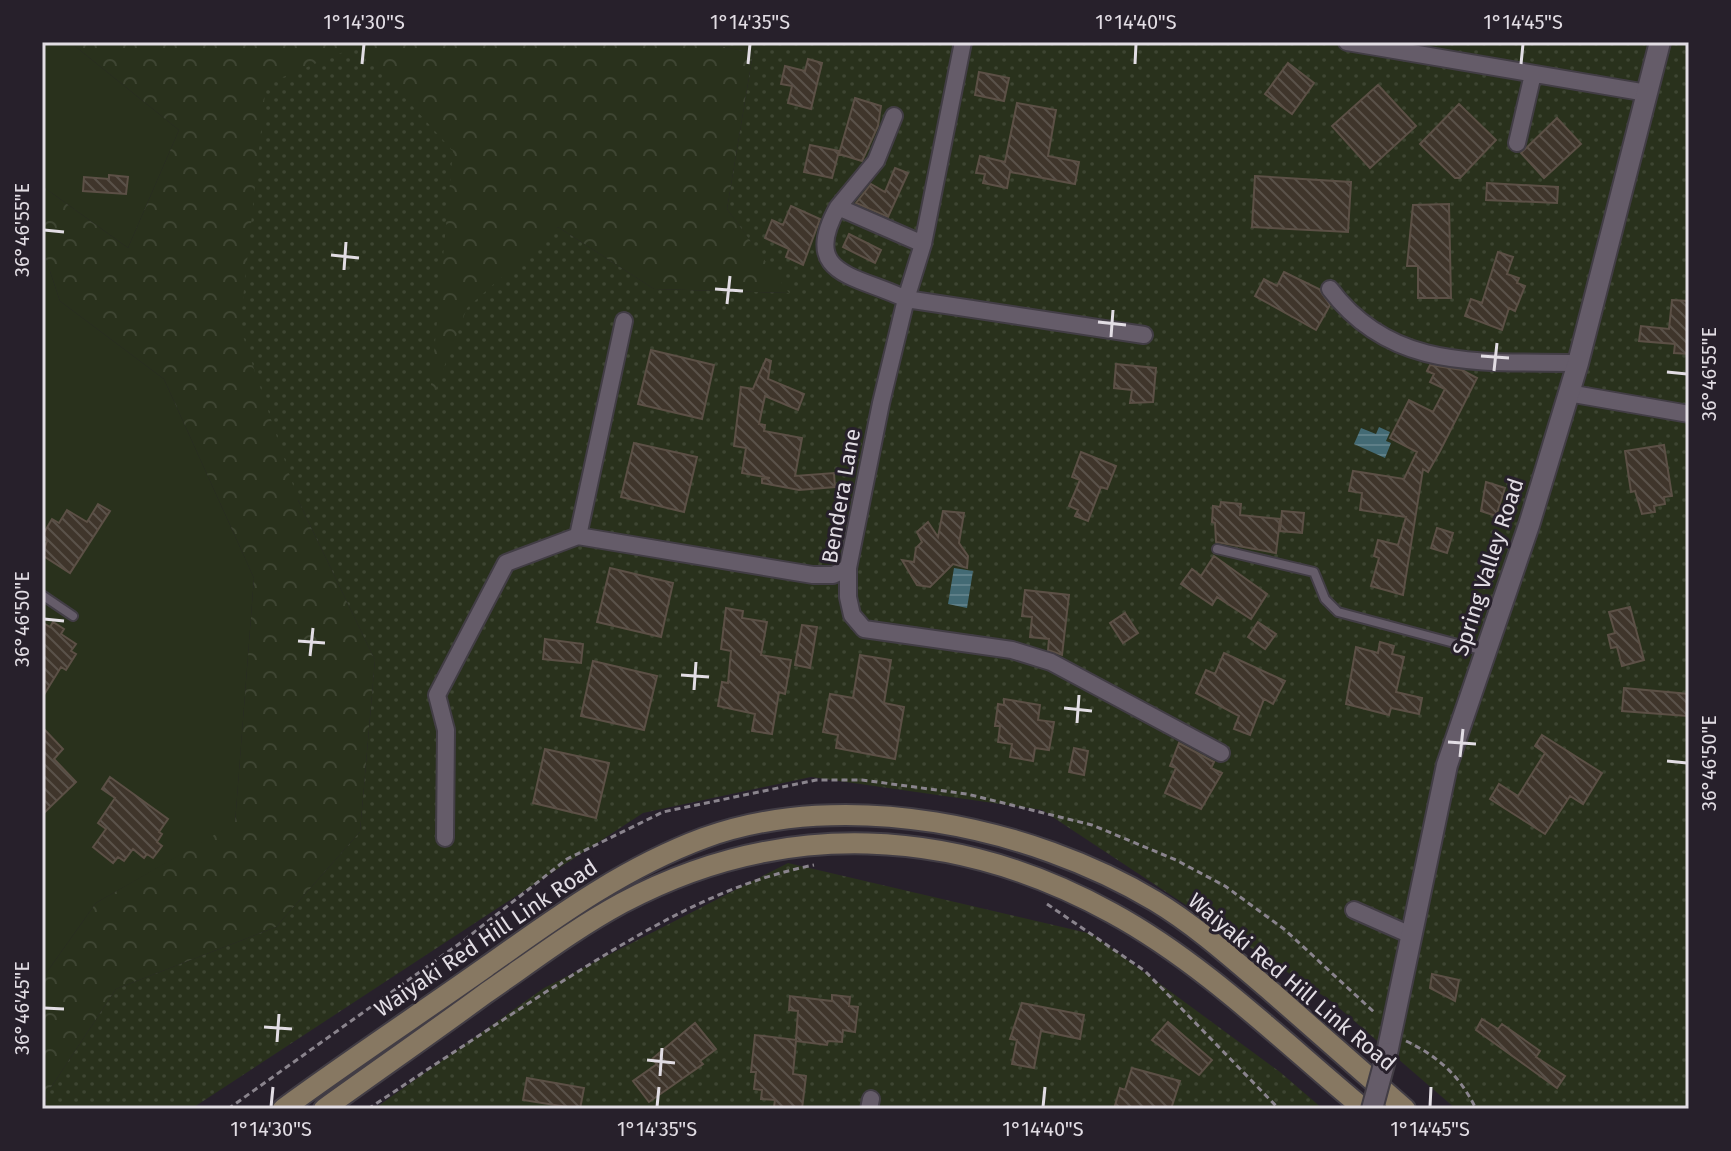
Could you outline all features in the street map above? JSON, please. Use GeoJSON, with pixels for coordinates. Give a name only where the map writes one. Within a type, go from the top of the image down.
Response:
{"type":"FeatureCollection","features":[{"type":"Feature","properties":{"kind":"main road","name":"Waiyaki Red Hill Link Road"},"geometry":{"type":"LineString","coordinates":[[283,1109],[616,878],[703,838],[758,823],[872,816],[933,822],[1027,843],[1102,873],[1156,901],[1218,946],[1405,1109]]}},
{"type":"Feature","properties":{"kind":"main road","name":"Waiyaki Red Hill Link Road"},"geometry":{"type":"LineString","coordinates":[[324,1109],[565,936],[656,886],[682,874],[763,850],[827,843],[887,842],[946,852],[1024,871],[1112,913],[1185,960],[1364,1109]]}},
{"type":"Feature","properties":{"kind":"street","name":"Bendera Lane"},"geometry":{"type":"LineString","coordinates":[[963,42],[923,244],[906,299],[848,568],[848,597],[852,615],[864,629],[1012,650],[1051,662],[1221,753]]}},
{"type":"Feature","properties":{"kind":"street"},"geometry":{"type":"LineString","coordinates":[[1347,42],[1647,93]]}},
{"type":"Feature","properties":{"kind":"street","name":"Spring Valley Road"},"geometry":{"type":"LineString","coordinates":[[1372,1109],[1413,936],[1447,765],[1578,363],[1660,42]]}},
{"type":"Feature","properties":{"kind":"street"},"geometry":{"type":"LineString","coordinates":[[1517,143],[1533,74]]}},
{"type":"Feature","properties":{"kind":"street"},"geometry":{"type":"LineString","coordinates":[[894,116],[876,161],[838,207],[825,234],[823,244],[828,261],[845,276],[875,284],[906,299],[1144,335]]}},
{"type":"Feature","properties":{"kind":"street"},"geometry":{"type":"LineString","coordinates":[[838,207],[923,244]]}},
{"type":"Feature","properties":{"kind":"street"},"geometry":{"type":"LineString","coordinates":[[1330,289],[1367,327],[1410,350],[1435,357],[1578,363]]}},
{"type":"Feature","properties":{"kind":"street"},"geometry":{"type":"LineString","coordinates":[[578,536],[624,321]]}},
{"type":"Feature","properties":{"kind":"street"},"geometry":{"type":"LineString","coordinates":[[1568,393],[1689,414]]}},
{"type":"Feature","properties":{"kind":"street"},"geometry":{"type":"LineString","coordinates":[[445,838],[446,730],[437,695],[506,563],[578,536],[813,575],[833,575],[848,568]]}},
{"type":"Feature","properties":{"kind":"street"},"geometry":{"type":"LineString","coordinates":[[1354,910],[1413,936]]}},
{"type":"Feature","properties":{"kind":"lane"},"geometry":{"type":"LineString","coordinates":[[1217,549],[1314,572],[1325,599],[1338,612],[1486,651]]}},
{"type":"Feature","properties":{"kind":"lane"},"geometry":{"type":"LineString","coordinates":[[42,595],[73,616]]}},
{"type":"Feature","properties":{"kind":"path"},"geometry":{"type":"LineString","coordinates":[[228,1109],[463,941],[567,859],[663,812],[816,780],[862,780],[967,794],[1092,825],[1176,860],[1225,886],[1284,929],[1367,1002],[1389,1044],[1430,1052],[1459,1078],[1476,1109]]}},
{"type":"Feature","properties":{"kind":"path"},"geometry":{"type":"LineString","coordinates":[[368,1109],[645,930],[694,905],[788,870],[822,864]]}},
{"type":"Feature","properties":{"kind":"path"},"geometry":{"type":"LineString","coordinates":[[1042,900],[1145,971],[1279,1109]]}},
{"type":"Feature","properties":{"kind":"green space"},"geometry":{"type":"Polygon","coordinates":[[[42,42],[70,42],[179,130],[128,248],[42,186],[42,42]]]}},
{"type":"Feature","properties":{"kind":"green space"},"geometry":{"type":"Polygon","coordinates":[[[70,42],[223,42],[231,45],[233,42],[701,42],[753,53],[727,209],[790,293],[654,289],[558,227],[428,409],[298,500],[375,660],[360,832],[276,927],[116,989],[46,1095],[42,1109],[42,979],[96,903],[235,823],[254,578],[164,379],[60,301],[42,247],[42,186],[128,248],[179,130],[70,42]]]}},
{"type":"Feature","properties":{"kind":"green space"},"geometry":{"type":"Polygon","coordinates":[[[701,42],[1689,42],[1689,1109],[1456,1109],[1331,1001],[1042,810],[811,777],[643,813],[191,1109],[45,1109],[46,1095],[116,989],[276,927],[360,832],[375,660],[298,500],[240,327],[266,84],[358,46],[453,151],[429,406],[467,308],[558,227],[654,289],[789,293],[727,209],[753,53],[701,42]]]}},
{"type":"Feature","properties":{"kind":"green space"},"geometry":{"type":"Polygon","coordinates":[[[42,247],[60,301],[164,379],[254,578],[235,824],[96,903],[42,979],[42,247]]]}},
{"type":"Feature","properties":{"kind":"green space"},"geometry":{"type":"Polygon","coordinates":[[[788,863],[1092,934],[1280,1072],[1323,1109],[374,1109],[544,988],[788,863]]]}},
{"type":"Feature","properties":{"kind":"water"},"geometry":{"type":"Polygon","coordinates":[[[1379,427],[1390,432],[1386,441],[1391,443],[1385,458],[1354,444],[1361,428],[1376,434],[1379,427]]]}},
{"type":"Feature","properties":{"kind":"water"},"geometry":{"type":"Polygon","coordinates":[[[954,568],[973,571],[967,608],[948,604],[954,568]]]}},
{"type":"Feature","properties":{"kind":"building"},"geometry":{"type":"Polygon","coordinates":[[[808,59],[822,63],[811,109],[788,103],[792,86],[781,84],[785,66],[805,71],[808,59]]]}},
{"type":"Feature","properties":{"kind":"building"},"geometry":{"type":"Polygon","coordinates":[[[1288,63],[1314,83],[1292,114],[1265,94],[1288,63]]]}},
{"type":"Feature","properties":{"kind":"building"},"geometry":{"type":"Polygon","coordinates":[[[979,72],[1009,78],[1004,101],[975,95],[979,72]]]}},
{"type":"Feature","properties":{"kind":"building"},"geometry":{"type":"Polygon","coordinates":[[[1378,85],[1416,126],[1370,168],[1332,126],[1378,85]]]}},
{"type":"Feature","properties":{"kind":"building"},"geometry":{"type":"Polygon","coordinates":[[[855,98],[881,106],[878,126],[862,161],[839,154],[855,98]]]}},
{"type":"Feature","properties":{"kind":"building"},"geometry":{"type":"Polygon","coordinates":[[[1017,103],[1056,110],[1048,156],[1079,162],[1075,184],[1010,172],[1007,188],[983,183],[985,174],[976,173],[980,156],[1005,162],[1017,103]]]}},
{"type":"Feature","properties":{"kind":"building"},"geometry":{"type":"Polygon","coordinates":[[[1459,104],[1496,140],[1460,178],[1455,178],[1420,144],[1459,104]]]}},
{"type":"Feature","properties":{"kind":"building"},"geometry":{"type":"Polygon","coordinates":[[[1557,118],[1581,144],[1544,178],[1521,153],[1557,118]]]}},
{"type":"Feature","properties":{"kind":"building"},"geometry":{"type":"Polygon","coordinates":[[[810,145],[839,151],[832,178],[804,172],[810,145]]]}},
{"type":"Feature","properties":{"kind":"building"},"geometry":{"type":"Polygon","coordinates":[[[895,168],[908,173],[888,217],[856,203],[871,184],[885,192],[895,168]]]}},
{"type":"Feature","properties":{"kind":"building"},"geometry":{"type":"Polygon","coordinates":[[[109,175],[128,177],[126,194],[83,191],[84,177],[109,179],[109,175]]]}},
{"type":"Feature","properties":{"kind":"building"},"geometry":{"type":"Polygon","coordinates":[[[1255,176],[1351,182],[1348,232],[1252,227],[1255,176]]]}},
{"type":"Feature","properties":{"kind":"building"},"geometry":{"type":"Polygon","coordinates":[[[1487,183],[1558,187],[1557,203],[1486,200],[1487,183]]]}},
{"type":"Feature","properties":{"kind":"building"},"geometry":{"type":"Polygon","coordinates":[[[1449,204],[1451,298],[1418,298],[1418,266],[1407,266],[1413,205],[1449,204]]]}},
{"type":"Feature","properties":{"kind":"building"},"geometry":{"type":"Polygon","coordinates":[[[791,206],[820,219],[803,265],[786,257],[789,249],[765,238],[772,220],[783,225],[791,206]]]}},
{"type":"Feature","properties":{"kind":"building"},"geometry":{"type":"Polygon","coordinates":[[[849,234],[881,250],[875,263],[843,247],[849,234]]]}},
{"type":"Feature","properties":{"kind":"building"},"geometry":{"type":"Polygon","coordinates":[[[1498,252],[1513,257],[1507,274],[1519,278],[1517,283],[1525,286],[1515,311],[1509,308],[1502,330],[1465,316],[1471,299],[1482,303],[1498,252]]]}},
{"type":"Feature","properties":{"kind":"building"},"geometry":{"type":"Polygon","coordinates":[[[1284,272],[1319,289],[1330,305],[1316,330],[1255,296],[1264,279],[1277,286],[1284,272]]]}},
{"type":"Feature","properties":{"kind":"building"},"geometry":{"type":"Polygon","coordinates":[[[1672,300],[1689,301],[1689,354],[1674,353],[1675,344],[1639,341],[1641,326],[1669,329],[1672,300]]]}},
{"type":"Feature","properties":{"kind":"building"},"geometry":{"type":"Polygon","coordinates":[[[651,350],[714,365],[702,419],[638,404],[651,350]]]}},
{"type":"Feature","properties":{"kind":"building"},"geometry":{"type":"Polygon","coordinates":[[[766,359],[771,361],[768,379],[804,394],[798,410],[765,396],[759,424],[765,425],[764,431],[802,438],[795,476],[834,473],[835,487],[799,490],[762,483],[762,479],[770,478],[742,473],[746,448],[734,446],[741,387],[753,389],[766,359]]]}},
{"type":"Feature","properties":{"kind":"building"},"geometry":{"type":"Polygon","coordinates":[[[1116,364],[1156,368],[1153,402],[1130,403],[1132,390],[1114,388],[1116,364]]]}},
{"type":"Feature","properties":{"kind":"building"},"geometry":{"type":"Polygon","coordinates":[[[1430,365],[1462,370],[1477,378],[1428,472],[1423,469],[1403,595],[1371,586],[1379,558],[1374,556],[1378,540],[1398,545],[1406,517],[1360,510],[1362,493],[1349,491],[1353,471],[1404,479],[1417,452],[1390,438],[1409,400],[1433,412],[1445,389],[1430,382],[1434,374],[1427,371],[1430,365]]]}},
{"type":"Feature","properties":{"kind":"building"},"geometry":{"type":"Polygon","coordinates":[[[634,443],[697,457],[684,512],[621,497],[634,443]]]}},
{"type":"Feature","properties":{"kind":"building"},"geometry":{"type":"Polygon","coordinates":[[[1664,445],[1672,496],[1664,497],[1665,504],[1654,506],[1655,512],[1642,514],[1635,491],[1631,492],[1625,451],[1664,445]]]}},
{"type":"Feature","properties":{"kind":"building"},"geometry":{"type":"Polygon","coordinates":[[[1081,452],[1116,466],[1107,489],[1101,487],[1088,521],[1075,516],[1078,510],[1069,506],[1080,480],[1072,477],[1081,452]]]}},
{"type":"Feature","properties":{"kind":"building"},"geometry":{"type":"Polygon","coordinates":[[[1486,482],[1505,488],[1496,516],[1481,511],[1486,482]]]}},
{"type":"Feature","properties":{"kind":"building"},"geometry":{"type":"Polygon","coordinates":[[[1221,502],[1241,504],[1240,515],[1280,519],[1276,553],[1216,542],[1213,506],[1220,507],[1221,502]]]}},
{"type":"Feature","properties":{"kind":"building"},"geometry":{"type":"Polygon","coordinates":[[[98,504],[110,511],[70,573],[42,555],[47,541],[42,536],[52,519],[59,523],[67,510],[87,522],[98,504]]]}},
{"type":"Feature","properties":{"kind":"building"},"geometry":{"type":"Polygon","coordinates":[[[943,511],[964,513],[959,543],[968,556],[967,568],[953,564],[930,587],[917,585],[902,560],[914,562],[916,548],[922,542],[917,532],[928,522],[938,537],[943,511]]]}},
{"type":"Feature","properties":{"kind":"building"},"geometry":{"type":"Polygon","coordinates":[[[1282,511],[1304,513],[1302,533],[1280,531],[1282,511]]]}},
{"type":"Feature","properties":{"kind":"building"},"geometry":{"type":"Polygon","coordinates":[[[1437,528],[1453,533],[1447,553],[1431,548],[1437,528]]]}},
{"type":"Feature","properties":{"kind":"building"},"geometry":{"type":"Polygon","coordinates":[[[1214,556],[1267,594],[1251,619],[1217,597],[1212,605],[1181,584],[1192,569],[1201,576],[1214,556]]]}},
{"type":"Feature","properties":{"kind":"building"},"geometry":{"type":"Polygon","coordinates":[[[610,568],[673,583],[661,637],[597,622],[610,568]]]}},
{"type":"Feature","properties":{"kind":"building"},"geometry":{"type":"Polygon","coordinates":[[[1025,590],[1069,595],[1062,655],[1048,650],[1049,639],[1030,637],[1032,617],[1022,616],[1025,590]]]}},
{"type":"Feature","properties":{"kind":"building"},"geometry":{"type":"Polygon","coordinates":[[[1630,607],[1644,660],[1622,666],[1617,647],[1611,648],[1608,635],[1615,633],[1609,612],[1630,607]]]}},
{"type":"Feature","properties":{"kind":"building"},"geometry":{"type":"Polygon","coordinates":[[[726,608],[743,611],[742,618],[767,622],[761,655],[791,660],[785,694],[779,692],[772,734],[752,731],[755,714],[718,706],[722,682],[728,683],[731,651],[721,649],[726,608]]]}},
{"type":"Feature","properties":{"kind":"building"},"geometry":{"type":"Polygon","coordinates":[[[1125,613],[1138,633],[1123,643],[1110,623],[1125,613]]]}},
{"type":"Feature","properties":{"kind":"building"},"geometry":{"type":"Polygon","coordinates":[[[42,622],[50,627],[53,622],[64,629],[61,634],[76,644],[71,651],[76,654],[66,670],[61,667],[42,698],[42,622]]]}},
{"type":"Feature","properties":{"kind":"building"},"geometry":{"type":"Polygon","coordinates":[[[1258,622],[1276,634],[1265,649],[1248,637],[1258,622]]]}},
{"type":"Feature","properties":{"kind":"building"},"geometry":{"type":"Polygon","coordinates":[[[802,625],[817,627],[810,668],[795,665],[802,625]]]}},
{"type":"Feature","properties":{"kind":"building"},"geometry":{"type":"Polygon","coordinates":[[[545,639],[583,644],[581,663],[543,659],[545,639]]]}},
{"type":"Feature","properties":{"kind":"building"},"geometry":{"type":"Polygon","coordinates":[[[1380,642],[1394,646],[1392,654],[1404,657],[1396,692],[1422,698],[1419,714],[1391,708],[1389,715],[1346,704],[1356,647],[1378,653],[1380,642]]]}},
{"type":"Feature","properties":{"kind":"building"},"geometry":{"type":"Polygon","coordinates":[[[1224,653],[1285,681],[1273,704],[1264,699],[1250,735],[1234,729],[1239,716],[1196,693],[1206,670],[1215,674],[1224,653]]]}},
{"type":"Feature","properties":{"kind":"building"},"geometry":{"type":"Polygon","coordinates":[[[860,655],[891,660],[884,703],[904,707],[895,759],[836,748],[838,735],[823,732],[830,694],[853,698],[860,655]]]}},
{"type":"Feature","properties":{"kind":"building"},"geometry":{"type":"Polygon","coordinates":[[[593,661],[657,676],[644,730],[581,716],[593,661]]]}},
{"type":"Feature","properties":{"kind":"building"},"geometry":{"type":"Polygon","coordinates":[[[1624,688],[1689,694],[1687,716],[1622,711],[1624,688]]]}},
{"type":"Feature","properties":{"kind":"building"},"geometry":{"type":"Polygon","coordinates":[[[1004,699],[1040,705],[1038,720],[1054,722],[1049,750],[1035,748],[1033,761],[1010,757],[1012,744],[998,742],[1000,726],[995,726],[998,704],[1004,705],[1004,699]]]}},
{"type":"Feature","properties":{"kind":"building"},"geometry":{"type":"Polygon","coordinates":[[[42,727],[63,749],[54,759],[76,782],[42,815],[42,727]]]}},
{"type":"Feature","properties":{"kind":"building"},"geometry":{"type":"Polygon","coordinates":[[[1542,735],[1602,773],[1583,804],[1570,796],[1545,834],[1490,799],[1499,784],[1518,796],[1545,753],[1535,746],[1542,735]]]}},
{"type":"Feature","properties":{"kind":"building"},"geometry":{"type":"Polygon","coordinates":[[[1179,743],[1214,762],[1211,768],[1222,773],[1201,809],[1165,793],[1176,768],[1170,766],[1179,743]]]}},
{"type":"Feature","properties":{"kind":"building"},"geometry":{"type":"Polygon","coordinates":[[[1074,748],[1088,751],[1084,775],[1069,772],[1074,748]]]}},
{"type":"Feature","properties":{"kind":"building"},"geometry":{"type":"Polygon","coordinates":[[[545,749],[609,763],[596,818],[533,803],[545,749]]]}},
{"type":"Feature","properties":{"kind":"building"},"geometry":{"type":"Polygon","coordinates":[[[110,777],[168,819],[159,832],[162,834],[157,842],[162,846],[153,858],[147,854],[144,858],[133,849],[124,861],[118,857],[113,863],[93,847],[106,829],[98,823],[115,798],[102,789],[110,777]]]}},
{"type":"Feature","properties":{"kind":"building"},"geometry":{"type":"Polygon","coordinates":[[[1432,974],[1459,980],[1455,1001],[1430,988],[1432,974]]]}},
{"type":"Feature","properties":{"kind":"building"},"geometry":{"type":"Polygon","coordinates":[[[832,995],[850,997],[849,1006],[858,1007],[855,1032],[843,1030],[842,1042],[828,1041],[827,1045],[796,1041],[793,1074],[806,1076],[802,1109],[774,1107],[775,1100],[761,1099],[762,1090],[754,1089],[756,1072],[751,1072],[755,1035],[796,1040],[798,1011],[789,1010],[790,996],[832,1001],[832,995]]]}},
{"type":"Feature","properties":{"kind":"building"},"geometry":{"type":"Polygon","coordinates":[[[1022,1003],[1084,1015],[1080,1039],[1041,1031],[1034,1068],[1012,1064],[1017,1040],[1010,1039],[1022,1003]]]}},
{"type":"Feature","properties":{"kind":"building"},"geometry":{"type":"Polygon","coordinates":[[[1482,1019],[1498,1029],[1502,1024],[1540,1051],[1536,1057],[1565,1076],[1557,1088],[1476,1030],[1482,1019]]]}},
{"type":"Feature","properties":{"kind":"building"},"geometry":{"type":"Polygon","coordinates":[[[1168,1022],[1212,1060],[1199,1075],[1152,1040],[1168,1022]]]}},
{"type":"Feature","properties":{"kind":"building"},"geometry":{"type":"Polygon","coordinates":[[[695,1023],[716,1049],[700,1061],[703,1064],[649,1102],[633,1081],[657,1064],[652,1059],[695,1023]]]}},
{"type":"Feature","properties":{"kind":"building"},"geometry":{"type":"Polygon","coordinates":[[[1132,1068],[1180,1081],[1171,1109],[1114,1109],[1120,1088],[1125,1090],[1132,1068]]]}},
{"type":"Feature","properties":{"kind":"building"},"geometry":{"type":"Polygon","coordinates":[[[527,1078],[584,1088],[580,1109],[523,1100],[527,1078]]]}}]}
